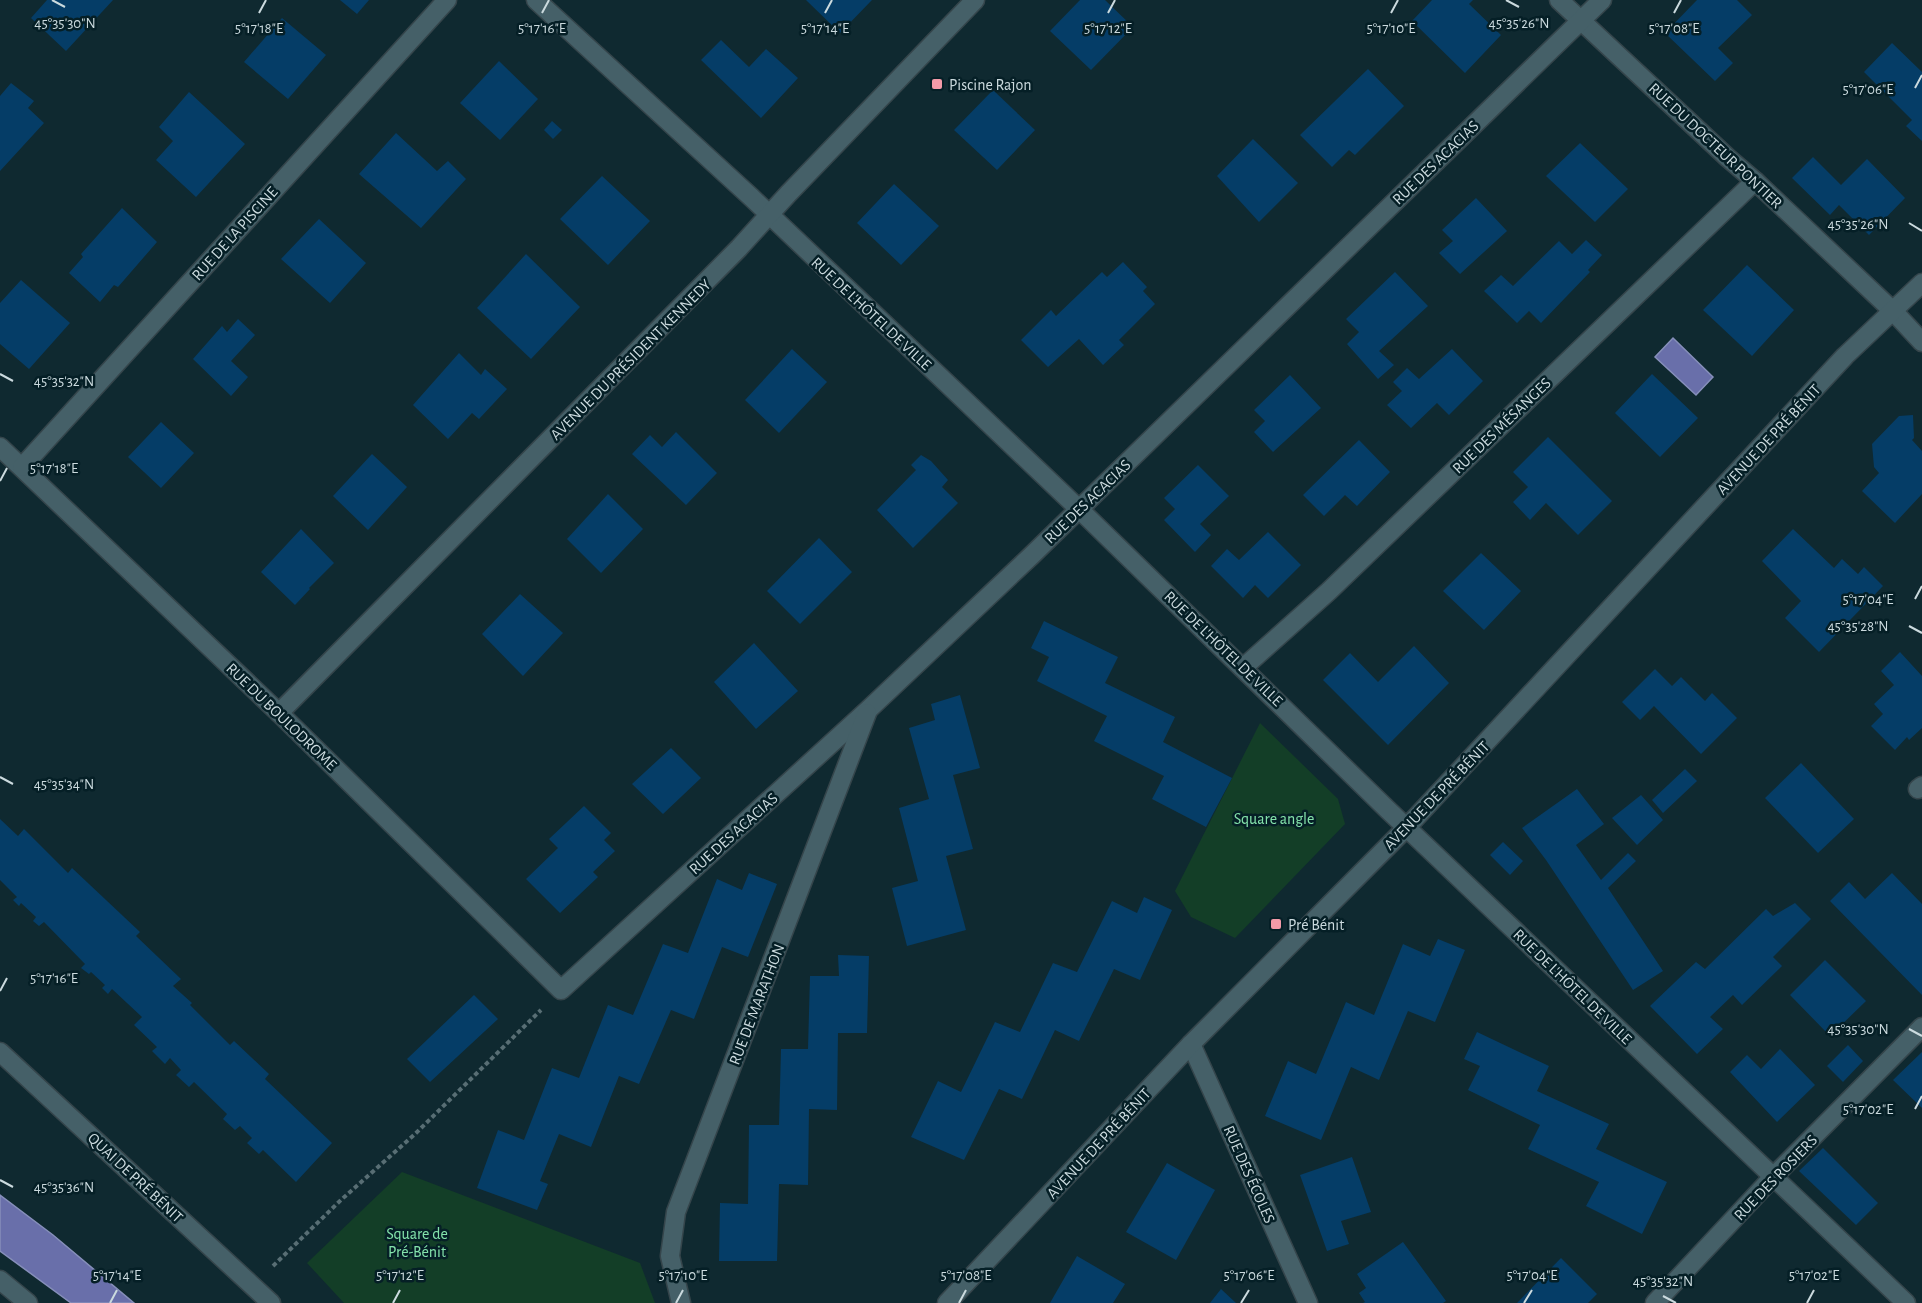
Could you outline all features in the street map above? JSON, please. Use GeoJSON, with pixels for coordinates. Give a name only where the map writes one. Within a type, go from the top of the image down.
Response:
{"type":"FeatureCollection","features":[{"type":"Feature","properties":{"kind":"street","name":"RUE DE LA PISCINE"},"geometry":{"type":"LineString","coordinates":[[22,467],[447,0]]}},
{"type":"Feature","properties":{"kind":"street","name":"RUE DE L'HÔTEL DE VILLE"},"geometry":{"type":"LineString","coordinates":[[536,0],[769,215],[1079,509],[1407,828],[1906,1303]]}},
{"type":"Feature","properties":{"kind":"street","name":"AVENUE DU PRÉSIDENT KENNEDY"},"geometry":{"type":"LineString","coordinates":[[279,713],[739,248],[975,0]]}},
{"type":"Feature","properties":{"kind":"street","name":"RUE DU DOCTEUR PONTIER"},"geometry":{"type":"LineString","coordinates":[[1559,0],[1728,158],[1755,180],[1894,312],[1922,342]]}},
{"type":"Feature","properties":{"kind":"street","name":"RUE DES ACACIAS"},"geometry":{"type":"LineString","coordinates":[[561,990],[869,709],[1079,509],[1602,0]]}},
{"type":"Feature","properties":{"kind":"street","name":"RUE DES MÉSANGES"},"geometry":{"type":"LineString","coordinates":[[1244,667],[1329,591],[1755,180]]}},
{"type":"Feature","properties":{"kind":"street","name":"AVENUE DE PRÉ BÉNIT"},"geometry":{"type":"LineString","coordinates":[[947,1303],[1191,1044],[1407,828],[1845,356],[1922,284]]}},
{"type":"Feature","properties":{"kind":"street","name":"RUE DU BOULODROME"},"geometry":{"type":"LineString","coordinates":[[0,447],[279,713],[561,990]]}},
{"type":"Feature","properties":{"kind":"street","name":"RUE DE MARATHON"},"geometry":{"type":"LineString","coordinates":[[681,1303],[670,1256],[676,1212],[869,709]]}},
{"type":"Feature","properties":{"kind":"street","name":"RUE DES ROSIERS"},"geometry":{"type":"LineString","coordinates":[[1655,1303],[1774,1176],[1922,1027]]}},
{"type":"Feature","properties":{"kind":"street","name":"RUE DES ÉCOLES"},"geometry":{"type":"LineString","coordinates":[[1191,1044],[1308,1303]]}},
{"type":"Feature","properties":{"kind":"street","name":"QUAI DE PRÉ BÉNIT"},"geometry":{"type":"LineString","coordinates":[[0,1052],[271,1303]]}},
{"type":"Feature","properties":{"kind":"street"},"geometry":{"type":"LineString","coordinates":[[0,1281],[28,1303]]}},
{"type":"Feature","properties":{"kind":"path"},"geometry":{"type":"LineString","coordinates":[[253,1285],[342,1199],[414,1136],[561,990]]}},
{"type":"Feature","properties":{"kind":"green space","name":"Square angle"},"geometry":{"type":"Polygon","coordinates":[[[1260,723],[1338,799],[1345,824],[1235,938],[1191,917],[1175,891],[1260,723]]]}},
{"type":"Feature","properties":{"kind":"green space","name":"Square de Pré-Bénit"},"geometry":{"type":"Polygon","coordinates":[[[402,1172],[640,1263],[655,1303],[344,1303],[307,1263],[402,1172]]]}},
{"type":"Feature","properties":{"kind":"water"},"geometry":{"type":"Polygon","coordinates":[[[1673,338],[1713,377],[1696,395],[1655,357],[1673,338]]]}},
{"type":"Feature","properties":{"kind":"water"},"geometry":{"type":"Polygon","coordinates":[[[0,1195],[53,1235],[134,1303],[71,1303],[0,1251],[0,1195]]]}},
{"type":"Feature","properties":{"kind":"building"},"geometry":{"type":"Polygon","coordinates":[[[47,0],[113,0],[66,51],[31,18],[47,0]]]}},
{"type":"Feature","properties":{"kind":"building"},"geometry":{"type":"Polygon","coordinates":[[[340,0],[369,0],[357,14],[340,0]]]}},
{"type":"Feature","properties":{"kind":"building"},"geometry":{"type":"Polygon","coordinates":[[[806,0],[872,0],[840,33],[806,0]]]}},
{"type":"Feature","properties":{"kind":"building"},"geometry":{"type":"Polygon","coordinates":[[[1080,0],[1105,0],[1133,27],[1091,70],[1050,31],[1080,0]]]}},
{"type":"Feature","properties":{"kind":"building"},"geometry":{"type":"Polygon","coordinates":[[[1432,0],[1473,0],[1469,4],[1501,35],[1465,73],[1412,21],[1432,0]]]}},
{"type":"Feature","properties":{"kind":"building"},"geometry":{"type":"Polygon","coordinates":[[[1697,0],[1737,0],[1752,15],[1718,48],[1733,63],[1715,81],[1665,33],[1697,0]]]}},
{"type":"Feature","properties":{"kind":"building"},"geometry":{"type":"Polygon","coordinates":[[[282,18],[326,55],[288,99],[244,62],[282,18]]]}},
{"type":"Feature","properties":{"kind":"building"},"geometry":{"type":"Polygon","coordinates":[[[721,40],[749,67],[766,49],[798,78],[761,118],[701,60],[721,40]]]}},
{"type":"Feature","properties":{"kind":"building"},"geometry":{"type":"Polygon","coordinates":[[[1892,43],[1922,72],[1922,141],[1906,126],[1912,120],[1864,72],[1892,43]]]}},
{"type":"Feature","properties":{"kind":"building"},"geometry":{"type":"Polygon","coordinates":[[[499,61],[538,99],[500,140],[460,103],[499,61]]]}},
{"type":"Feature","properties":{"kind":"building"},"geometry":{"type":"Polygon","coordinates":[[[1368,69],[1404,106],[1355,155],[1349,150],[1332,167],[1300,135],[1368,69]]]}},
{"type":"Feature","properties":{"kind":"building"},"geometry":{"type":"Polygon","coordinates":[[[11,83],[34,101],[28,108],[44,123],[0,171],[0,96],[11,83]]]}},
{"type":"Feature","properties":{"kind":"building"},"geometry":{"type":"Polygon","coordinates":[[[993,90],[1035,130],[997,170],[954,130],[993,90]]]}},
{"type":"Feature","properties":{"kind":"building"},"geometry":{"type":"Polygon","coordinates":[[[189,92],[245,144],[196,197],[156,160],[173,141],[159,127],[189,92]]]}},
{"type":"Feature","properties":{"kind":"building"},"geometry":{"type":"Polygon","coordinates":[[[552,121],[562,130],[553,139],[544,130],[552,121]]]}},
{"type":"Feature","properties":{"kind":"building"},"geometry":{"type":"Polygon","coordinates":[[[396,133],[437,171],[448,161],[466,179],[421,228],[359,174],[396,133]]]}},
{"type":"Feature","properties":{"kind":"building"},"geometry":{"type":"Polygon","coordinates":[[[1253,139],[1298,183],[1259,222],[1217,176],[1253,139]]]}},
{"type":"Feature","properties":{"kind":"building"},"geometry":{"type":"Polygon","coordinates":[[[1580,143],[1628,189],[1595,222],[1546,176],[1580,143]]]}},
{"type":"Feature","properties":{"kind":"building"},"geometry":{"type":"Polygon","coordinates":[[[1813,157],[1841,185],[1867,159],[1905,198],[1869,235],[1839,205],[1830,215],[1792,178],[1813,157]]]}},
{"type":"Feature","properties":{"kind":"building"},"geometry":{"type":"Polygon","coordinates":[[[602,176],[650,221],[608,265],[560,219],[602,176]]]}},
{"type":"Feature","properties":{"kind":"building"},"geometry":{"type":"Polygon","coordinates":[[[894,184],[939,226],[901,265],[857,223],[894,184]]]}},
{"type":"Feature","properties":{"kind":"building"},"geometry":{"type":"Polygon","coordinates":[[[1476,198],[1507,231],[1460,274],[1439,253],[1453,241],[1442,230],[1476,198]]]}},
{"type":"Feature","properties":{"kind":"building"},"geometry":{"type":"Polygon","coordinates":[[[122,208],[157,242],[118,287],[114,285],[100,302],[69,273],[83,257],[81,254],[122,208]]]}},
{"type":"Feature","properties":{"kind":"building"},"geometry":{"type":"Polygon","coordinates":[[[319,219],[366,263],[330,303],[281,259],[319,219]]]}},
{"type":"Feature","properties":{"kind":"building"},"geometry":{"type":"Polygon","coordinates":[[[1586,240],[1602,255],[1588,270],[1590,272],[1541,323],[1529,311],[1517,323],[1484,291],[1501,275],[1513,286],[1559,241],[1572,254],[1586,240]]]}},
{"type":"Feature","properties":{"kind":"building"},"geometry":{"type":"Polygon","coordinates":[[[526,254],[580,307],[531,359],[477,308],[526,254]]]}},
{"type":"Feature","properties":{"kind":"building"},"geometry":{"type":"Polygon","coordinates":[[[1123,262],[1147,287],[1143,291],[1155,304],[1119,340],[1124,345],[1103,365],[1079,339],[1048,367],[1021,340],[1051,310],[1056,316],[1102,272],[1107,277],[1123,262]]]}},
{"type":"Feature","properties":{"kind":"building"},"geometry":{"type":"Polygon","coordinates":[[[1747,265],[1794,310],[1752,356],[1703,310],[1747,265]]]}},
{"type":"Feature","properties":{"kind":"building"},"geometry":{"type":"Polygon","coordinates":[[[1395,272],[1428,306],[1379,351],[1394,365],[1378,379],[1347,344],[1359,332],[1346,319],[1395,272]]]}},
{"type":"Feature","properties":{"kind":"building"},"geometry":{"type":"Polygon","coordinates":[[[21,280],[70,323],[29,369],[0,344],[0,303],[21,280]]]}},
{"type":"Feature","properties":{"kind":"building"},"geometry":{"type":"Polygon","coordinates":[[[238,319],[255,335],[231,361],[248,377],[231,396],[193,359],[222,326],[227,332],[238,319]]]}},
{"type":"Feature","properties":{"kind":"building"},"geometry":{"type":"Polygon","coordinates":[[[792,349],[827,382],[779,433],[745,400],[792,349]]]}},
{"type":"Feature","properties":{"kind":"building"},"geometry":{"type":"Polygon","coordinates":[[[1452,349],[1483,381],[1449,415],[1437,403],[1411,428],[1387,405],[1402,391],[1393,382],[1407,368],[1419,379],[1452,349]]]}},
{"type":"Feature","properties":{"kind":"building"},"geometry":{"type":"Polygon","coordinates":[[[459,353],[481,375],[485,369],[507,389],[479,419],[472,413],[448,439],[413,405],[459,353]]]}},
{"type":"Feature","properties":{"kind":"building"},"geometry":{"type":"Polygon","coordinates":[[[1652,374],[1698,418],[1660,457],[1615,413],[1652,374]]]}},
{"type":"Feature","properties":{"kind":"building"},"geometry":{"type":"Polygon","coordinates":[[[1290,375],[1321,408],[1273,452],[1254,432],[1265,421],[1254,410],[1290,375]]]}},
{"type":"Feature","properties":{"kind":"building"},"geometry":{"type":"Polygon","coordinates":[[[1913,415],[1914,438],[1912,440],[1922,451],[1922,494],[1895,523],[1862,491],[1879,473],[1874,467],[1872,444],[1899,416],[1913,415]]]}},
{"type":"Feature","properties":{"kind":"building"},"geometry":{"type":"Polygon","coordinates":[[[161,422],[194,453],[161,488],[128,457],[161,422]]]}},
{"type":"Feature","properties":{"kind":"building"},"geometry":{"type":"Polygon","coordinates":[[[676,432],[717,473],[686,505],[632,454],[650,435],[662,447],[676,432]]]}},
{"type":"Feature","properties":{"kind":"building"},"geometry":{"type":"Polygon","coordinates":[[[1548,437],[1612,501],[1578,535],[1546,503],[1530,520],[1513,502],[1528,487],[1513,472],[1548,437]]]}},
{"type":"Feature","properties":{"kind":"building"},"geometry":{"type":"Polygon","coordinates":[[[1359,440],[1390,472],[1357,506],[1345,495],[1324,516],[1303,495],[1359,440]]]}},
{"type":"Feature","properties":{"kind":"building"},"geometry":{"type":"Polygon","coordinates":[[[372,454],[407,487],[368,530],[333,496],[372,454]]]}},
{"type":"Feature","properties":{"kind":"building"},"geometry":{"type":"Polygon","coordinates":[[[921,455],[931,461],[948,480],[942,487],[958,503],[913,548],[877,510],[916,470],[911,465],[921,455]]]}},
{"type":"Feature","properties":{"kind":"building"},"geometry":{"type":"Polygon","coordinates":[[[1198,465],[1229,496],[1200,524],[1211,535],[1195,552],[1164,520],[1175,509],[1164,498],[1198,465]]]}},
{"type":"Feature","properties":{"kind":"building"},"geometry":{"type":"Polygon","coordinates":[[[608,494],[643,529],[601,573],[567,539],[608,494]]]}},
{"type":"Feature","properties":{"kind":"building"},"geometry":{"type":"Polygon","coordinates":[[[301,529],[334,563],[295,605],[261,572],[301,529]]]}},
{"type":"Feature","properties":{"kind":"building"},"geometry":{"type":"Polygon","coordinates":[[[1793,529],[1834,568],[1842,559],[1858,574],[1864,567],[1883,586],[1819,652],[1785,618],[1801,601],[1762,561],[1793,529]]]}},
{"type":"Feature","properties":{"kind":"building"},"geometry":{"type":"Polygon","coordinates":[[[1268,532],[1301,565],[1268,598],[1255,585],[1243,598],[1211,566],[1227,549],[1239,560],[1268,532]]]}},
{"type":"Feature","properties":{"kind":"building"},"geometry":{"type":"Polygon","coordinates":[[[819,538],[852,572],[800,624],[767,591],[819,538]]]}},
{"type":"Feature","properties":{"kind":"building"},"geometry":{"type":"Polygon","coordinates":[[[1481,553],[1521,591],[1484,630],[1443,591],[1481,553]]]}},
{"type":"Feature","properties":{"kind":"building"},"geometry":{"type":"Polygon","coordinates":[[[520,594],[563,633],[523,676],[482,634],[520,594]]]}},
{"type":"Feature","properties":{"kind":"building"},"geometry":{"type":"Polygon","coordinates":[[[1044,621],[1118,657],[1105,683],[1175,717],[1163,742],[1232,778],[1206,827],[1152,799],[1164,776],[1094,741],[1107,716],[1037,681],[1049,657],[1031,648],[1044,621]]]}},
{"type":"Feature","properties":{"kind":"building"},"geometry":{"type":"Polygon","coordinates":[[[754,643],[798,691],[756,729],[714,682],[754,643]]]}},
{"type":"Feature","properties":{"kind":"building"},"geometry":{"type":"Polygon","coordinates":[[[1414,646],[1449,683],[1388,745],[1323,680],[1350,653],[1378,682],[1414,646]]]}},
{"type":"Feature","properties":{"kind":"building"},"geometry":{"type":"Polygon","coordinates":[[[1900,652],[1922,676],[1922,728],[1909,740],[1907,737],[1895,750],[1871,726],[1883,714],[1874,704],[1894,685],[1881,671],[1900,652]]]}},
{"type":"Feature","properties":{"kind":"building"},"geometry":{"type":"Polygon","coordinates":[[[1655,669],[1672,686],[1681,677],[1705,701],[1712,693],[1737,718],[1701,754],[1654,706],[1640,720],[1622,702],[1655,669]]]}},
{"type":"Feature","properties":{"kind":"building"},"geometry":{"type":"Polygon","coordinates":[[[960,695],[980,768],[953,775],[973,849],[946,856],[966,930],[907,946],[892,888],[918,881],[899,808],[929,799],[909,728],[935,720],[931,704],[960,695]]]}},
{"type":"Feature","properties":{"kind":"building"},"geometry":{"type":"Polygon","coordinates":[[[671,748],[701,778],[663,814],[632,784],[671,748]]]}},
{"type":"Feature","properties":{"kind":"building"},"geometry":{"type":"Polygon","coordinates":[[[1801,763],[1854,819],[1818,853],[1765,798],[1801,763]]]}},
{"type":"Feature","properties":{"kind":"building"},"geometry":{"type":"Polygon","coordinates":[[[1685,769],[1697,781],[1663,813],[1652,800],[1685,769]]]}},
{"type":"Feature","properties":{"kind":"building"},"geometry":{"type":"Polygon","coordinates":[[[1577,789],[1604,824],[1576,845],[1601,880],[1628,853],[1636,861],[1608,888],[1663,971],[1633,990],[1522,828],[1577,789]]]}},
{"type":"Feature","properties":{"kind":"building"},"geometry":{"type":"Polygon","coordinates":[[[1641,795],[1663,820],[1637,845],[1612,818],[1641,795]]]}},
{"type":"Feature","properties":{"kind":"building"},"geometry":{"type":"Polygon","coordinates":[[[584,806],[611,833],[604,840],[615,851],[593,872],[598,877],[560,913],[526,879],[558,848],[549,839],[584,806]]]}},
{"type":"Feature","properties":{"kind":"building"},"geometry":{"type":"Polygon","coordinates":[[[0,819],[18,836],[24,829],[68,873],[72,868],[140,932],[136,936],[181,979],[173,986],[192,1003],[190,1005],[230,1045],[234,1041],[269,1074],[265,1079],[332,1143],[296,1182],[263,1150],[259,1154],[247,1143],[252,1138],[240,1126],[235,1130],[223,1119],[227,1114],[194,1082],[189,1087],[176,1075],[181,1070],[170,1058],[165,1064],[152,1051],[157,1047],[134,1025],[142,1017],[112,989],[108,994],[102,988],[105,985],[91,972],[89,974],[81,968],[85,964],[44,922],[39,926],[33,921],[36,917],[21,903],[19,906],[13,900],[17,897],[0,880],[0,819]]]}},
{"type":"Feature","properties":{"kind":"building"},"geometry":{"type":"Polygon","coordinates":[[[1503,842],[1523,861],[1510,875],[1490,855],[1503,842]]]}},
{"type":"Feature","properties":{"kind":"building"},"geometry":{"type":"Polygon","coordinates":[[[749,873],[777,884],[748,957],[722,947],[694,1019],[671,1010],[639,1084],[619,1076],[591,1147],[559,1134],[540,1181],[548,1184],[537,1210],[477,1188],[498,1130],[524,1140],[552,1068],[579,1078],[608,1005],[633,1015],[663,944],[688,953],[717,879],[742,890],[749,873]]]}},
{"type":"Feature","properties":{"kind":"building"},"geometry":{"type":"Polygon","coordinates":[[[1892,873],[1922,904],[1922,995],[1830,901],[1849,882],[1865,899],[1892,873]]]}},
{"type":"Feature","properties":{"kind":"building"},"geometry":{"type":"Polygon","coordinates":[[[1144,897],[1172,910],[1140,980],[1114,969],[1079,1041],[1055,1030],[1022,1099],[999,1089],[964,1160],[911,1137],[938,1081],[961,1092],[995,1022],[1020,1032],[1053,963],[1077,972],[1112,901],[1137,913],[1144,897]]]}},
{"type":"Feature","properties":{"kind":"building"},"geometry":{"type":"Polygon","coordinates":[[[1795,903],[1811,919],[1773,957],[1782,966],[1742,1005],[1733,995],[1710,1017],[1723,1029],[1697,1054],[1650,1006],[1696,962],[1705,969],[1766,909],[1773,916],[1795,903]]]}},
{"type":"Feature","properties":{"kind":"building"},"geometry":{"type":"Polygon","coordinates":[[[1438,939],[1465,950],[1435,1022],[1408,1011],[1379,1080],[1351,1067],[1321,1140],[1265,1116],[1288,1061],[1316,1074],[1346,1002],[1374,1015],[1403,944],[1430,956],[1438,939]]]}},
{"type":"Feature","properties":{"kind":"building"},"geometry":{"type":"Polygon","coordinates":[[[838,955],[869,956],[867,1033],[838,1033],[837,1110],[809,1109],[808,1185],[779,1184],[777,1261],[719,1261],[720,1203],[748,1204],[749,1125],[779,1125],[781,1049],[808,1049],[810,976],[839,976],[838,955]]]}},
{"type":"Feature","properties":{"kind":"building"},"geometry":{"type":"Polygon","coordinates":[[[1825,960],[1866,1001],[1830,1036],[1790,995],[1825,960]]]}},
{"type":"Feature","properties":{"kind":"building"},"geometry":{"type":"Polygon","coordinates":[[[474,995],[498,1019],[430,1082],[407,1059],[474,995]]]}},
{"type":"Feature","properties":{"kind":"building"},"geometry":{"type":"Polygon","coordinates":[[[1477,1032],[1549,1066],[1537,1091],[1609,1124],[1596,1149],[1667,1182],[1642,1234],[1586,1206],[1599,1182],[1528,1149],[1540,1125],[1468,1090],[1480,1066],[1464,1059],[1477,1032]]]}},
{"type":"Feature","properties":{"kind":"building"},"geometry":{"type":"Polygon","coordinates":[[[1848,1045],[1863,1061],[1843,1082],[1827,1066],[1848,1045]]]}},
{"type":"Feature","properties":{"kind":"building"},"geometry":{"type":"Polygon","coordinates":[[[1780,1049],[1815,1085],[1777,1122],[1730,1072],[1747,1055],[1761,1069],[1780,1049]]]}},
{"type":"Feature","properties":{"kind":"building"},"geometry":{"type":"Polygon","coordinates":[[[1922,1052],[1922,1108],[1893,1080],[1922,1052]]]}},
{"type":"Feature","properties":{"kind":"building"},"geometry":{"type":"Polygon","coordinates":[[[1823,1148],[1878,1203],[1856,1225],[1799,1171],[1823,1148]]]}},
{"type":"Feature","properties":{"kind":"building"},"geometry":{"type":"Polygon","coordinates":[[[1352,1157],[1371,1212],[1341,1221],[1349,1244],[1327,1251],[1300,1175],[1352,1157]]]}},
{"type":"Feature","properties":{"kind":"building"},"geometry":{"type":"Polygon","coordinates":[[[1167,1163],[1215,1190],[1176,1260],[1126,1232],[1167,1163]]]}},
{"type":"Feature","properties":{"kind":"building"},"geometry":{"type":"Polygon","coordinates":[[[1403,1242],[1446,1301],[1443,1303],[1363,1303],[1365,1302],[1359,1293],[1366,1288],[1357,1274],[1403,1242]]]}},
{"type":"Feature","properties":{"kind":"building"},"geometry":{"type":"Polygon","coordinates":[[[1077,1256],[1125,1284],[1113,1303],[1050,1303],[1077,1256]]]}},
{"type":"Feature","properties":{"kind":"building"},"geometry":{"type":"Polygon","coordinates":[[[1561,1258],[1597,1294],[1588,1303],[1517,1303],[1561,1258]]]}},
{"type":"Feature","properties":{"kind":"building"},"geometry":{"type":"Polygon","coordinates":[[[1221,1289],[1236,1303],[1210,1303],[1221,1289]]]}},
{"type":"Feature","properties":{"kind":"place","name":"Piscine Rajon"},"geometry":{"type":"Point","coordinates":[937,84]}},
{"type":"Feature","properties":{"kind":"place","name":"Pré Bénit"},"geometry":{"type":"Point","coordinates":[1276,924]}}]}
